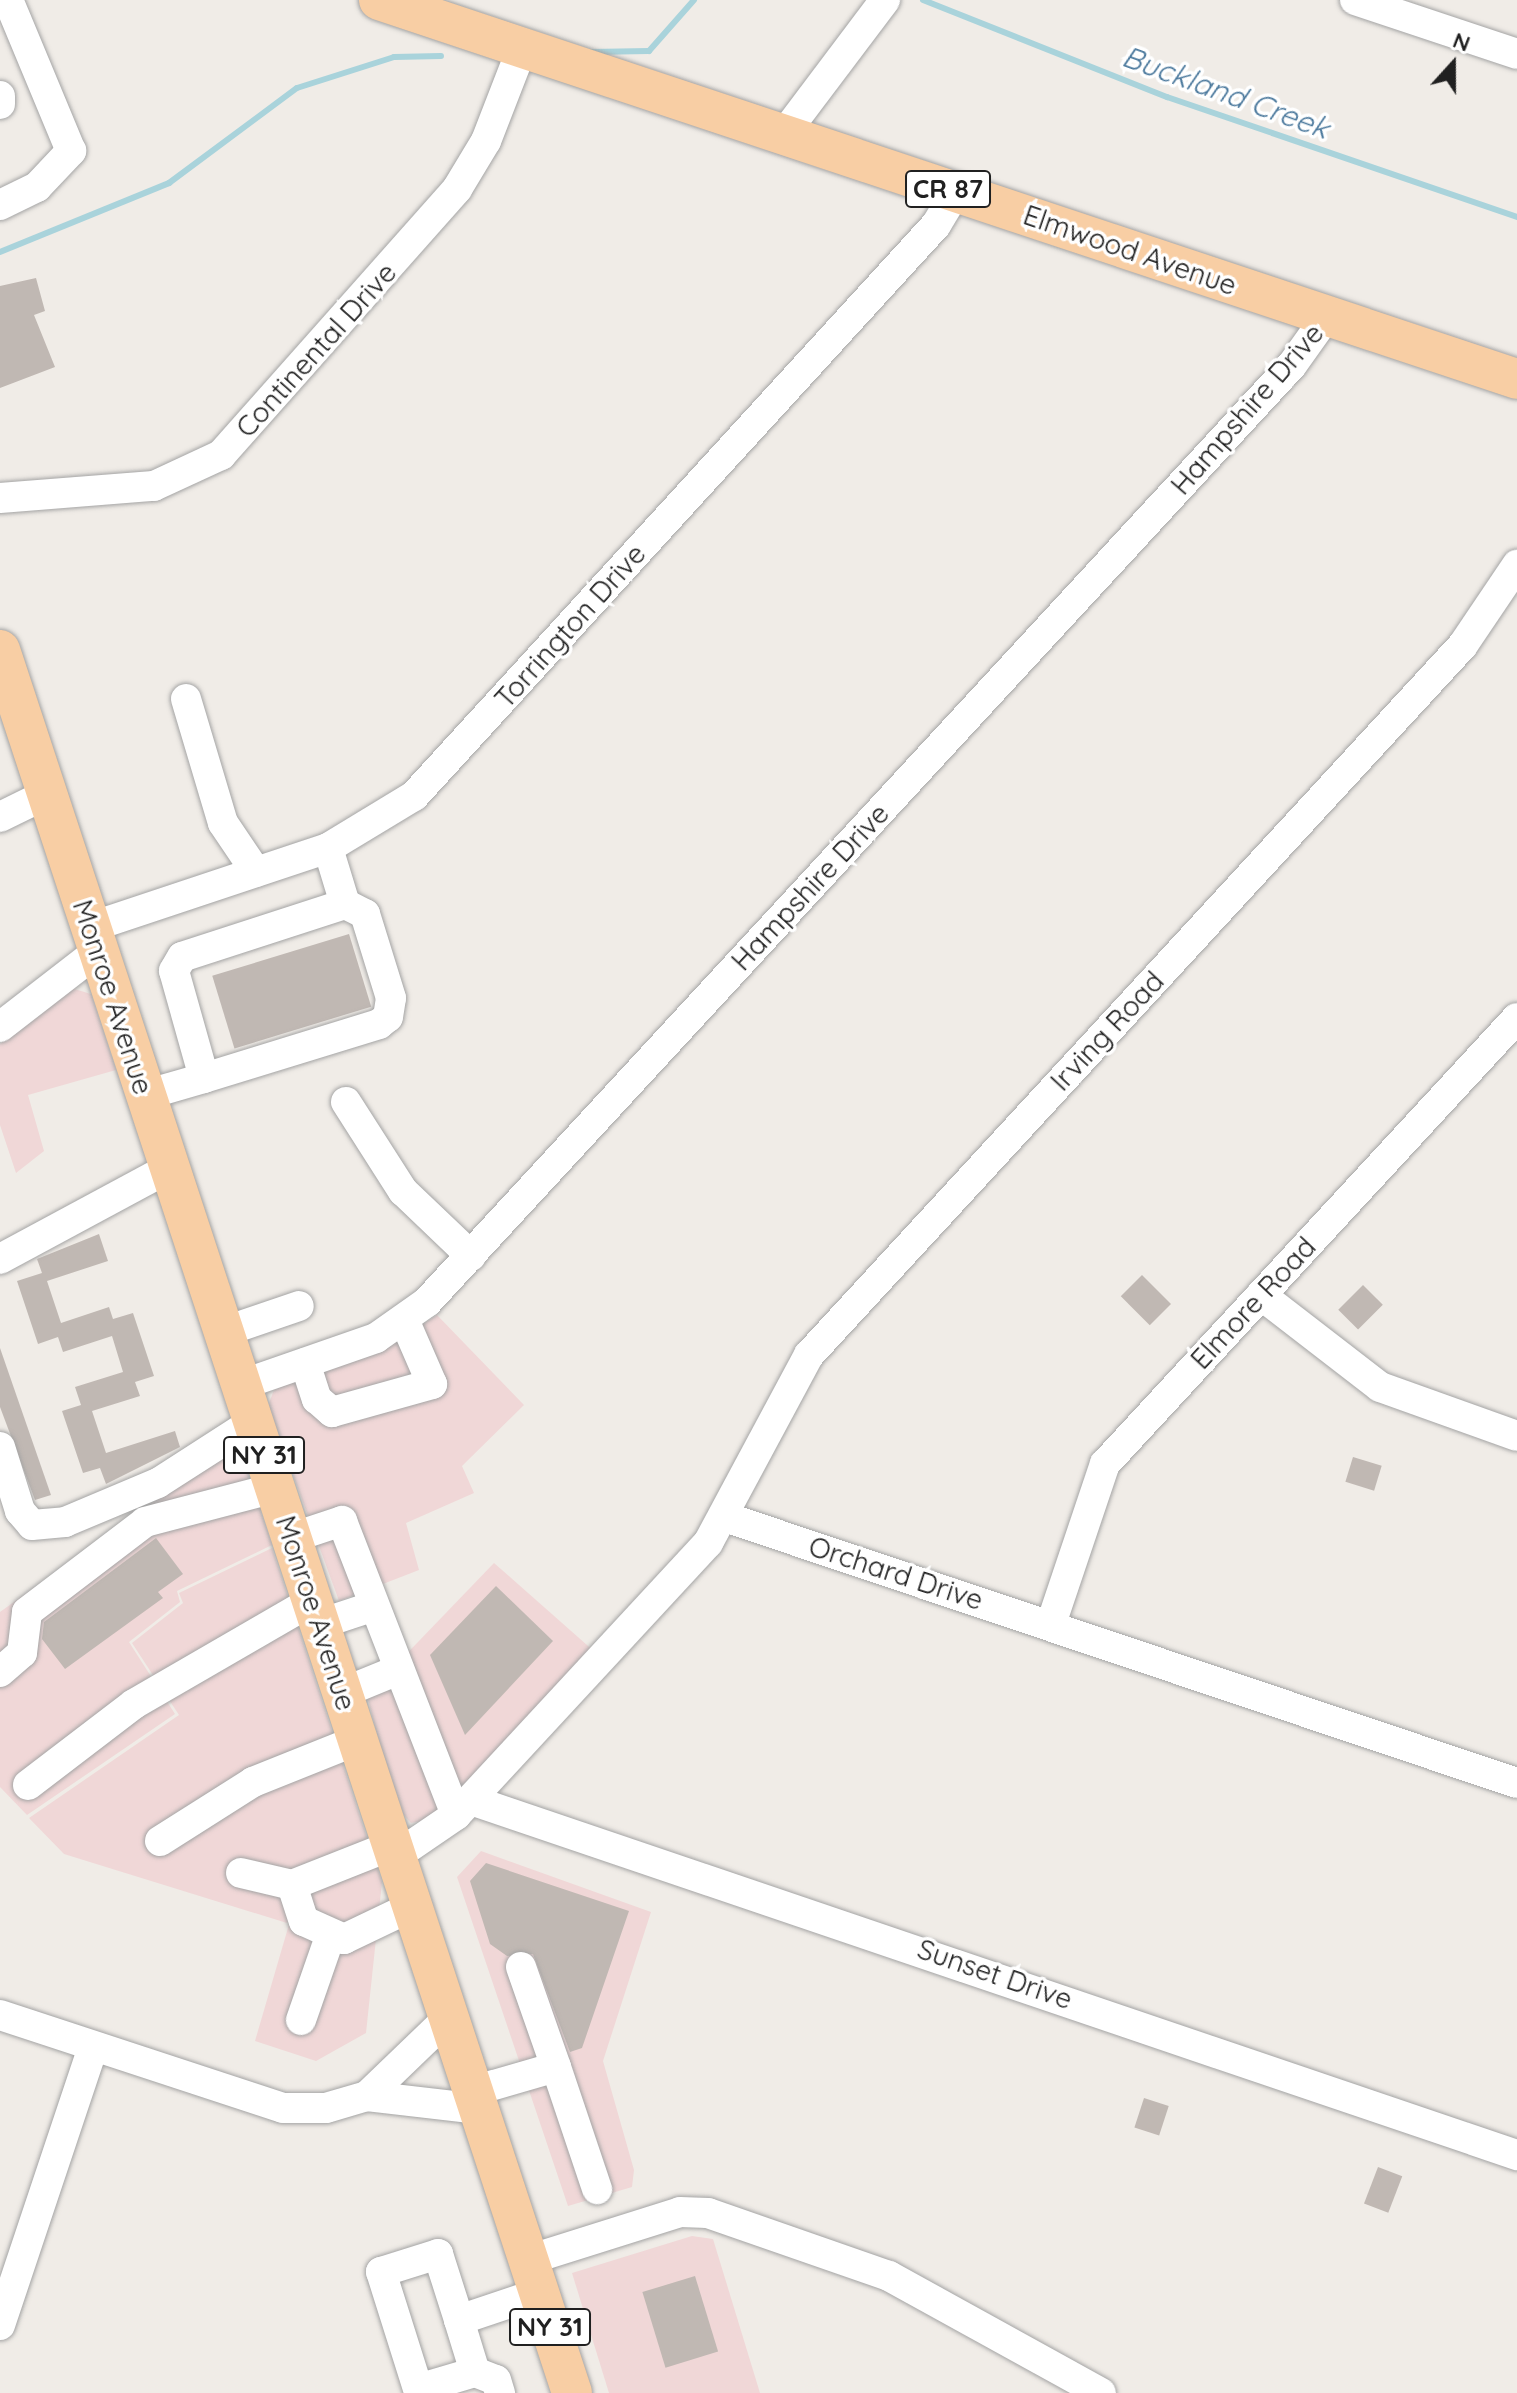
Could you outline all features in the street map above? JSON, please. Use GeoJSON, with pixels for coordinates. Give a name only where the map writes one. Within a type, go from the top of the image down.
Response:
{"type":"FeatureCollection","features":[{"type":"Feature","properties":{"kind":"main road","name":"Elmwood Avenue"},"geometry":{"type":"LineString","coordinates":[[379,0],[1517,379]]}},
{"type":"Feature","properties":{"kind":"main road","name":"Monroe Avenue"},"geometry":{"type":"LineString","coordinates":[[3,669],[47,794],[572,2393]]}},
{"type":"Feature","properties":{"kind":"street"},"geometry":{"type":"LineString","coordinates":[[0,205],[37,187],[71,151],[8,0]]}},
{"type":"Feature","properties":{"kind":"street"},"geometry":{"type":"LineString","coordinates":[[784,134],[885,0]]}},
{"type":"Feature","properties":{"kind":"street"},"geometry":{"type":"LineString","coordinates":[[1355,0],[1517,54]]}},
{"type":"Feature","properties":{"kind":"street","name":"Continental Drive"},"geometry":{"type":"LineString","coordinates":[[0,498],[154,486],[221,455],[457,189],[491,130],[522,48]]}},
{"type":"Feature","properties":{"kind":"street"},"geometry":{"type":"LineString","coordinates":[[0,96],[0,104]]}},
{"type":"Feature","properties":{"kind":"street","name":"Torrington Drive"},"geometry":{"type":"LineString","coordinates":[[0,1027],[94,939],[256,872],[328,848],[381,821],[435,775],[936,225],[956,192]]}},
{"type":"Feature","properties":{"kind":"street","name":"Hampshire Drive"},"geometry":{"type":"LineString","coordinates":[[0,1447],[20,1511],[32,1525],[65,1522],[158,1483],[247,1403],[305,1363],[405,1322],[471,1256],[1292,365],[1327,316]]}},
{"type":"Feature","properties":{"kind":"street","name":"Irving Road"},"geometry":{"type":"LineString","coordinates":[[725,1517],[809,1355],[1463,645],[1517,565]]}},
{"type":"Feature","properties":{"kind":"street"},"geometry":{"type":"LineString","coordinates":[[186,699],[223,823],[256,872]]}},
{"type":"Feature","properties":{"kind":"street"},"geometry":{"type":"LineString","coordinates":[[1,816],[47,794]]}},
{"type":"Feature","properties":{"kind":"street"},"geometry":{"type":"LineString","coordinates":[[328,848],[345,904]]}},
{"type":"Feature","properties":{"kind":"street"},"geometry":{"type":"LineString","coordinates":[[145,1095],[204,1078],[388,1017],[391,998],[365,914],[345,904],[177,963],[204,1078]]}},
{"type":"Feature","properties":{"kind":"street","name":"Elmore Road"},"geometry":{"type":"LineString","coordinates":[[1051,1624],[1105,1464],[1517,1018]]}},
{"type":"Feature","properties":{"kind":"street"},"geometry":{"type":"LineString","coordinates":[[346,1102],[403,1191],[471,1256]]}},
{"type":"Feature","properties":{"kind":"street"},"geometry":{"type":"LineString","coordinates":[[0,1259],[169,1168]]}},
{"type":"Feature","properties":{"kind":"street"},"geometry":{"type":"LineString","coordinates":[[1261,1295],[1380,1387],[1517,1436]]}},
{"type":"Feature","properties":{"kind":"street"},"geometry":{"type":"LineString","coordinates":[[223,1332],[299,1306]]}},
{"type":"Feature","properties":{"kind":"street"},"geometry":{"type":"LineString","coordinates":[[305,1363],[317,1399],[332,1412],[432,1384],[405,1322]]}},
{"type":"Feature","properties":{"kind":"street"},"geometry":{"type":"LineString","coordinates":[[0,1672],[22,1653],[27,1612],[145,1522],[275,1488]]}},
{"type":"Feature","properties":{"kind":"street"},"geometry":{"type":"LineString","coordinates":[[241,1873],[292,1885],[394,1850],[464,1808],[725,1517]]}},
{"type":"Feature","properties":{"kind":"street","name":"Orchard Drive"},"geometry":{"type":"LineString","coordinates":[[725,1517],[1517,1783]]}},
{"type":"Feature","properties":{"kind":"street"},"geometry":{"type":"LineString","coordinates":[[291,1538],[342,1521],[371,1607],[464,1808]]}},
{"type":"Feature","properties":{"kind":"street"},"geometry":{"type":"LineString","coordinates":[[28,1785],[134,1704],[316,1613],[371,1607]]}},
{"type":"Feature","properties":{"kind":"street"},"geometry":{"type":"LineString","coordinates":[[342,1693],[398,1670]]}},
{"type":"Feature","properties":{"kind":"street"},"geometry":{"type":"LineString","coordinates":[[160,1841],[253,1782],[358,1740]]}},
{"type":"Feature","properties":{"kind":"street","name":"Sunset Drive"},"geometry":{"type":"LineString","coordinates":[[464,1808],[1517,2155]]}},
{"type":"Feature","properties":{"kind":"street"},"geometry":{"type":"LineString","coordinates":[[292,1885],[304,1921],[344,1939],[413,1906]]}},
{"type":"Feature","properties":{"kind":"street"},"geometry":{"type":"LineString","coordinates":[[301,2020],[331,1934]]}},
{"type":"Feature","properties":{"kind":"street"},"geometry":{"type":"LineString","coordinates":[[521,1967],[597,2189]]}},
{"type":"Feature","properties":{"kind":"street"},"geometry":{"type":"LineString","coordinates":[[0,2015],[283,2108],[326,2108],[367,2096],[476,2100],[556,2067]]}},
{"type":"Feature","properties":{"kind":"street"},"geometry":{"type":"LineString","coordinates":[[367,2096],[449,2017]]}},
{"type":"Feature","properties":{"kind":"street"},"geometry":{"type":"LineString","coordinates":[[0,2325],[93,2047]]}},
{"type":"Feature","properties":{"kind":"street"},"geometry":{"type":"LineString","coordinates":[[459,2320],[534,2276],[680,2212],[708,2213],[889,2276],[1101,2393]]}},
{"type":"Feature","properties":{"kind":"street"},"geometry":{"type":"LineString","coordinates":[[475,2372],[438,2254],[381,2272],[418,2389],[475,2372],[496,2380],[500,2393]]}},
{"type":"Feature","properties":{"kind":"shaded area"},"geometry":{"type":"Polygon","coordinates":[[[71,988],[91,994],[116,1070],[28,1095],[44,1151],[16,1173],[0,1125],[0,1044],[71,988]]]}},
{"type":"Feature","properties":{"kind":"shaded area"},"geometry":{"type":"Polygon","coordinates":[[[437,1315],[524,1405],[462,1466],[474,1493],[406,1523],[419,1570],[339,1601],[268,1406],[275,1387],[385,1349],[437,1315]]]}},
{"type":"Feature","properties":{"kind":"shaded area"},"geometry":{"type":"Polygon","coordinates":[[[237,1442],[272,1545],[177,1591],[180,1602],[129,1642],[175,1714],[27,1815],[0,1787],[0,1612],[237,1442]]]}},
{"type":"Feature","properties":{"kind":"shaded area"},"geometry":{"type":"Polygon","coordinates":[[[272,1548],[369,1844],[303,1872],[287,1923],[64,1854],[29,1818],[179,1715],[132,1643],[183,1603],[179,1593],[272,1548]]]}},
{"type":"Feature","properties":{"kind":"shaded area"},"geometry":{"type":"Polygon","coordinates":[[[494,1563],[596,1653],[437,1818],[411,1823],[395,1805],[367,1695],[494,1563]]]}},
{"type":"Feature","properties":{"kind":"shaded area"},"geometry":{"type":"Polygon","coordinates":[[[370,1846],[382,1882],[366,2033],[316,2061],[255,2041],[304,1873],[370,1846]]]}},
{"type":"Feature","properties":{"kind":"shaded area"},"geometry":{"type":"Polygon","coordinates":[[[481,1851],[651,1912],[603,2061],[634,2170],[632,2187],[568,2206],[457,1877],[481,1851]]]}},
{"type":"Feature","properties":{"kind":"shaded area"},"geometry":{"type":"Polygon","coordinates":[[[692,2236],[713,2239],[760,2393],[609,2393],[572,2273],[692,2236]]]}},
{"type":"Feature","properties":{"kind":"building"},"geometry":{"type":"Polygon","coordinates":[[[36,278],[45,311],[34,315],[55,367],[0,388],[0,286],[36,278]]]}},
{"type":"Feature","properties":{"kind":"building"},"geometry":{"type":"Polygon","coordinates":[[[349,934],[371,1007],[234,1048],[212,976],[349,934]]]}},
{"type":"Feature","properties":{"kind":"building"},"geometry":{"type":"Polygon","coordinates":[[[99,1234],[108,1261],[47,1281],[61,1323],[109,1307],[113,1319],[133,1313],[154,1376],[135,1382],[140,1396],[92,1411],[106,1453],[175,1431],[180,1447],[106,1484],[100,1468],[83,1473],[62,1411],[81,1405],[75,1387],[123,1372],[112,1336],[63,1352],[58,1337],[38,1344],[17,1281],[42,1273],[37,1259],[99,1234]]]}},
{"type":"Feature","properties":{"kind":"building"},"geometry":{"type":"Polygon","coordinates":[[[1142,1275],[1171,1304],[1150,1325],[1121,1296],[1142,1275]]]}},
{"type":"Feature","properties":{"kind":"building"},"geometry":{"type":"Polygon","coordinates":[[[1363,1285],[1383,1305],[1358,1330],[1338,1310],[1363,1285]]]}},
{"type":"Feature","properties":{"kind":"building"},"geometry":{"type":"Polygon","coordinates":[[[0,1348],[51,1495],[35,1500],[0,1407],[0,1348]]]}},
{"type":"Feature","properties":{"kind":"building"},"geometry":{"type":"Polygon","coordinates":[[[1353,1457],[1382,1466],[1374,1491],[1345,1482],[1353,1457]]]}},
{"type":"Feature","properties":{"kind":"building"},"geometry":{"type":"Polygon","coordinates":[[[156,1538],[183,1574],[158,1592],[163,1598],[65,1669],[42,1639],[44,1622],[156,1538]]]}},
{"type":"Feature","properties":{"kind":"building"},"geometry":{"type":"Polygon","coordinates":[[[496,1586],[553,1641],[465,1735],[430,1655],[496,1586]]]}},
{"type":"Feature","properties":{"kind":"building"},"geometry":{"type":"Polygon","coordinates":[[[486,1863],[629,1911],[582,2048],[570,2052],[533,1954],[507,1956],[490,1944],[470,1881],[486,1863]]]}},
{"type":"Feature","properties":{"kind":"building"},"geometry":{"type":"Polygon","coordinates":[[[1144,2098],[1169,2106],[1159,2136],[1134,2127],[1144,2098]]]}},
{"type":"Feature","properties":{"kind":"building"},"geometry":{"type":"Polygon","coordinates":[[[1378,2167],[1402,2176],[1388,2213],[1364,2203],[1378,2167]]]}},
{"type":"Feature","properties":{"kind":"building"},"geometry":{"type":"Polygon","coordinates":[[[695,2276],[718,2352],[666,2368],[642,2292],[695,2276]]]}},
{"type":"Feature","properties":{"kind":"waterway","name":"Buckland Creek"},"geometry":{"type":"LineString","coordinates":[[591,52],[649,51],[694,0]]}},
{"type":"Feature","properties":{"kind":"waterway","name":"Buckland Creek"},"geometry":{"type":"LineString","coordinates":[[923,0],[1167,97],[1517,217]]}},
{"type":"Feature","properties":{"kind":"waterway","name":"Buckland Creek"},"geometry":{"type":"LineString","coordinates":[[0,252],[169,183],[297,88],[394,57],[441,56]]}}]}
